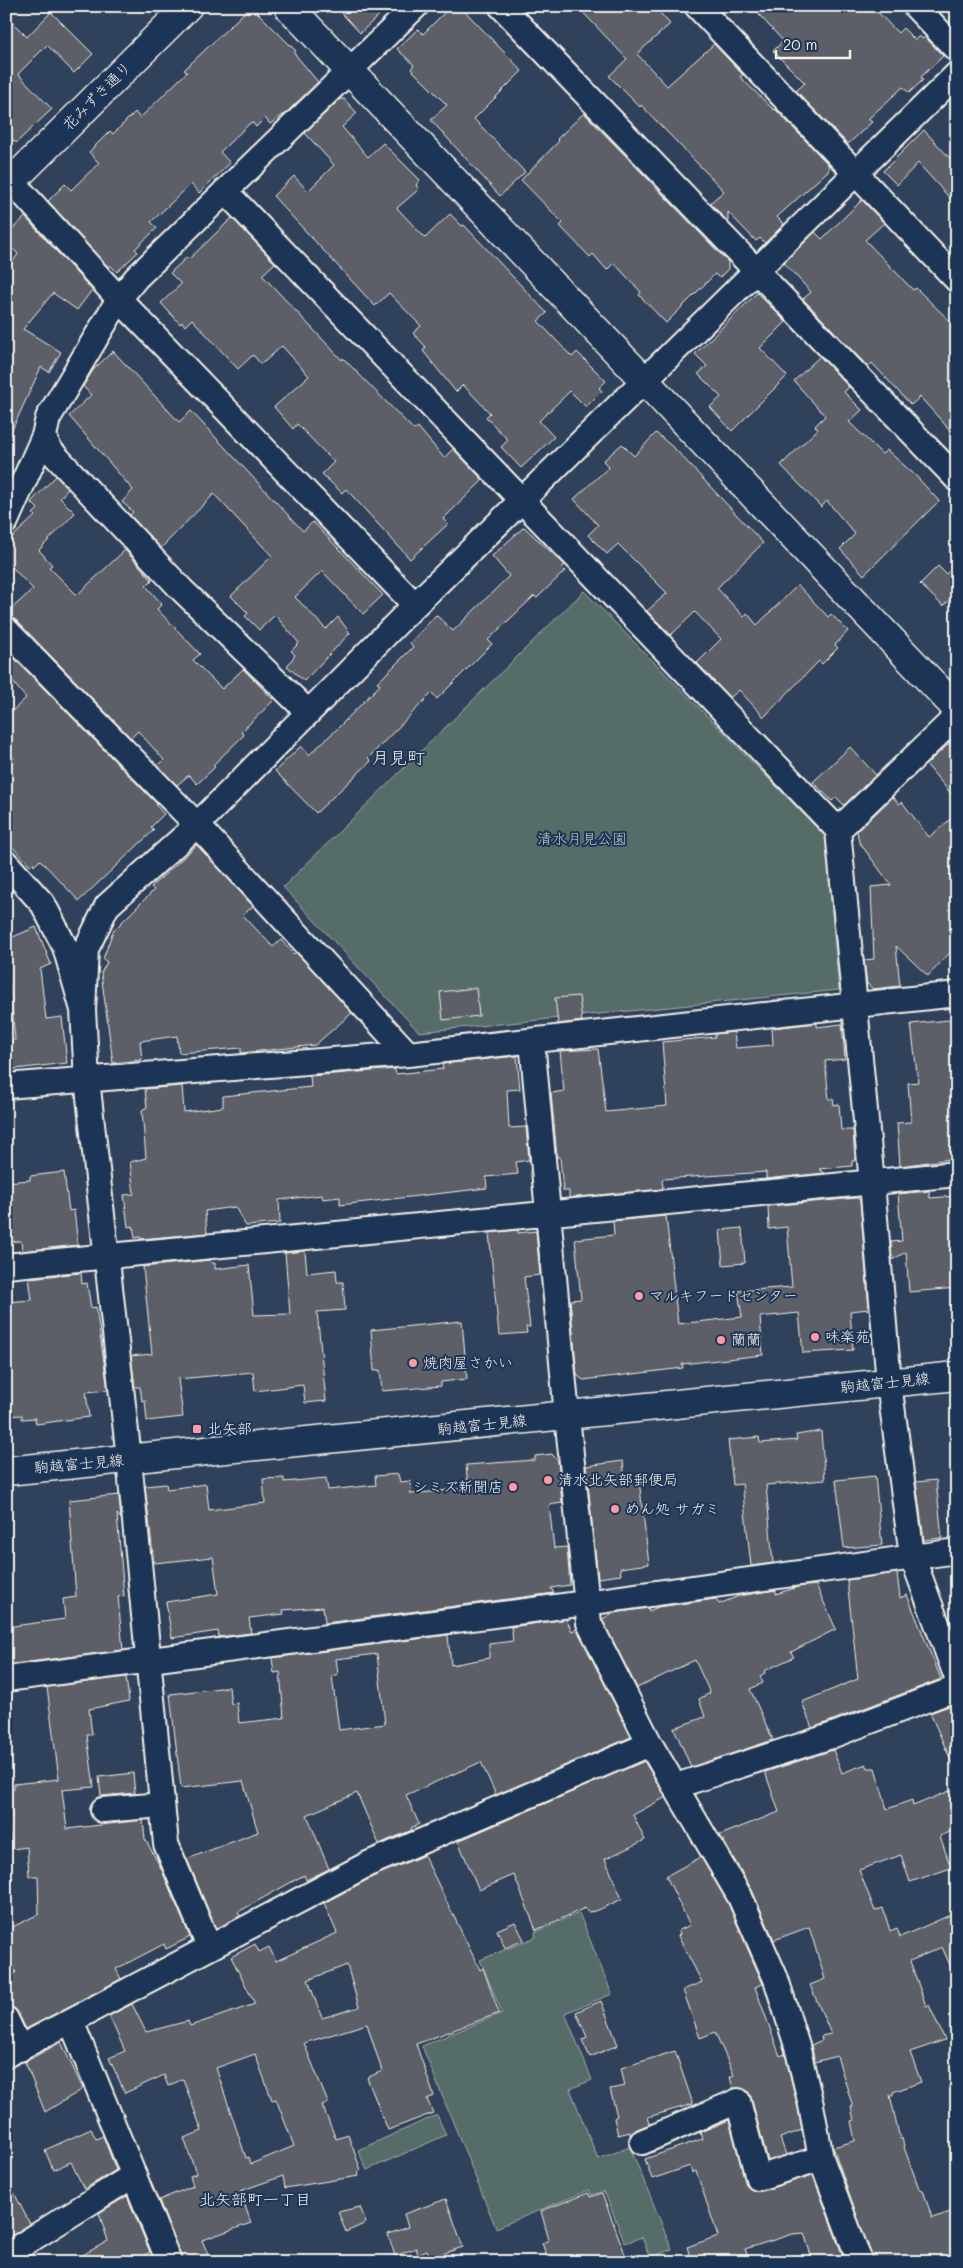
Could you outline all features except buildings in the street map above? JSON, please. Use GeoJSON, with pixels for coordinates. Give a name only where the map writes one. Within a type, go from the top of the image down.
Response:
{"type":"FeatureCollection","features":[{"type":"Feature","properties":{"kind":"street","name":"花みずき通り"},"geometry":{"type":"LineString","coordinates":[[8,181],[188,6]]}},
{"type":"Feature","properties":{"kind":"street"},"geometry":{"type":"LineString","coordinates":[[288,6],[957,709]]}},
{"type":"Feature","properties":{"kind":"street"},"geometry":{"type":"LineString","coordinates":[[6,521],[44,436],[48,418],[119,299],[136,278],[416,6]]}},
{"type":"Feature","properties":{"kind":"street"},"geometry":{"type":"LineString","coordinates":[[501,6],[957,479]]}},
{"type":"Feature","properties":{"kind":"street"},"geometry":{"type":"LineString","coordinates":[[697,6],[957,280]]}},
{"type":"Feature","properties":{"kind":"street"},"geometry":{"type":"LineString","coordinates":[[915,6],[957,50]]}},
{"type":"Feature","properties":{"kind":"street"},"geometry":{"type":"LineString","coordinates":[[209,1947],[166,1844],[129,1459],[87,1079],[83,1010],[86,949],[107,906],[197,825],[415,605],[957,74]]}},
{"type":"Feature","properties":{"kind":"street"},"geometry":{"type":"LineString","coordinates":[[8,181],[119,299],[415,605]]}},
{"type":"Feature","properties":{"kind":"street"},"geometry":{"type":"LineString","coordinates":[[225,191],[838,830],[872,1182],[888,1383],[912,1556],[957,1678]]}},
{"type":"Feature","properties":{"kind":"street"},"geometry":{"type":"LineString","coordinates":[[44,436],[49,449],[182,590],[308,712]]}},
{"type":"Feature","properties":{"kind":"street"},"geometry":{"type":"LineString","coordinates":[[6,630],[197,825],[408,1054]]}},
{"type":"Feature","properties":{"kind":"street"},"geometry":{"type":"LineString","coordinates":[[838,830],[957,716]]}},
{"type":"Feature","properties":{"kind":"street"},"geometry":{"type":"LineString","coordinates":[[6,863],[43,904],[65,947],[83,1010]]}},
{"type":"Feature","properties":{"kind":"street"},"geometry":{"type":"LineString","coordinates":[[6,1086],[408,1054],[957,994]]}},
{"type":"Feature","properties":{"kind":"street"},"geometry":{"type":"LineString","coordinates":[[532,1041],[566,1416],[586,1603],[590,1623],[650,1744],[676,1786],[704,1839],[740,1897],[776,1979],[801,2063],[821,2158],[860,2262]]}},
{"type":"Feature","properties":{"kind":"street"},"geometry":{"type":"LineString","coordinates":[[6,1266],[547,1212],[957,1174]]}},
{"type":"Feature","properties":{"kind":"street","name":"駒越富士見線"},"geometry":{"type":"LineString","coordinates":[[6,1470],[957,1376]]}},
{"type":"Feature","properties":{"kind":"street"},"geometry":{"type":"LineString","coordinates":[[6,1679],[148,1662],[957,1551]]}},
{"type":"Feature","properties":{"kind":"street"},"geometry":{"type":"LineString","coordinates":[[676,1786],[831,1736],[957,1688]]}},
{"type":"Feature","properties":{"kind":"street"},"geometry":{"type":"LineString","coordinates":[[6,2019],[13,2052],[368,1864],[650,1744]]}},
{"type":"Feature","properties":{"kind":"street"},"geometry":{"type":"LineString","coordinates":[[103,1810],[162,1805]]}},
{"type":"Feature","properties":{"kind":"street"},"geometry":{"type":"LineString","coordinates":[[71,2021],[169,2262]]}},
{"type":"Feature","properties":{"kind":"street"},"geometry":{"type":"LineString","coordinates":[[642,2142],[738,2101],[758,2178],[821,2158]]}},
{"type":"Feature","properties":{"kind":"street"},"geometry":{"type":"LineString","coordinates":[[6,2256],[134,2175]]}},
{"type":"Feature","properties":{"kind":"green space","name":"清水月見公園"},"geometry":{"type":"Polygon","coordinates":[[[584,591],[825,836],[839,990],[419,1032],[283,887],[584,591]]]}},
{"type":"Feature","properties":{"kind":"green space"},"geometry":{"type":"Polygon","coordinates":[[[579,1913],[612,1994],[565,2013],[592,2080],[570,2089],[598,2159],[630,2147],[672,2249],[650,2258],[642,2237],[625,2243],[604,2191],[591,2195],[589,2190],[496,2228],[422,2046],[502,2013],[480,1960],[536,1937],[535,1932],[579,1913]]]}},
{"type":"Feature","properties":{"kind":"green space"},"geometry":{"type":"Polygon","coordinates":[[[437,2115],[446,2135],[367,2170],[358,2150],[437,2115]]]}},
{"type":"Feature","properties":{"kind":"place","name":"マルキフードセンター"},"geometry":{"type":"Point","coordinates":[639,1296]}},
{"type":"Feature","properties":{"kind":"place","name":"味楽苑"},"geometry":{"type":"Point","coordinates":[815,1337]}},
{"type":"Feature","properties":{"kind":"place","name":"蘭蘭"},"geometry":{"type":"Point","coordinates":[721,1340]}},
{"type":"Feature","properties":{"kind":"place","name":"焼肉屋さかい"},"geometry":{"type":"Point","coordinates":[413,1363]}},
{"type":"Feature","properties":{"kind":"place","name":"北矢部"},"geometry":{"type":"Point","coordinates":[197,1429]}},
{"type":"Feature","properties":{"kind":"place","name":"清水北矢部郵便局"},"geometry":{"type":"Point","coordinates":[548,1480]}},
{"type":"Feature","properties":{"kind":"place","name":"シミズ新聞店"},"geometry":{"type":"Point","coordinates":[513,1487]}},
{"type":"Feature","properties":{"kind":"place","name":"めん処 サガミ"},"geometry":{"type":"Point","coordinates":[615,1509]}},
{"type":"Feature","properties":{"kind":"district","name":"月見町"},"geometry":{"type":"Point","coordinates":[398,758]}},
{"type":"Feature","properties":{"kind":"district","name":"北矢部町一丁目"},"geometry":{"type":"Point","coordinates":[255,2199]}}]}
